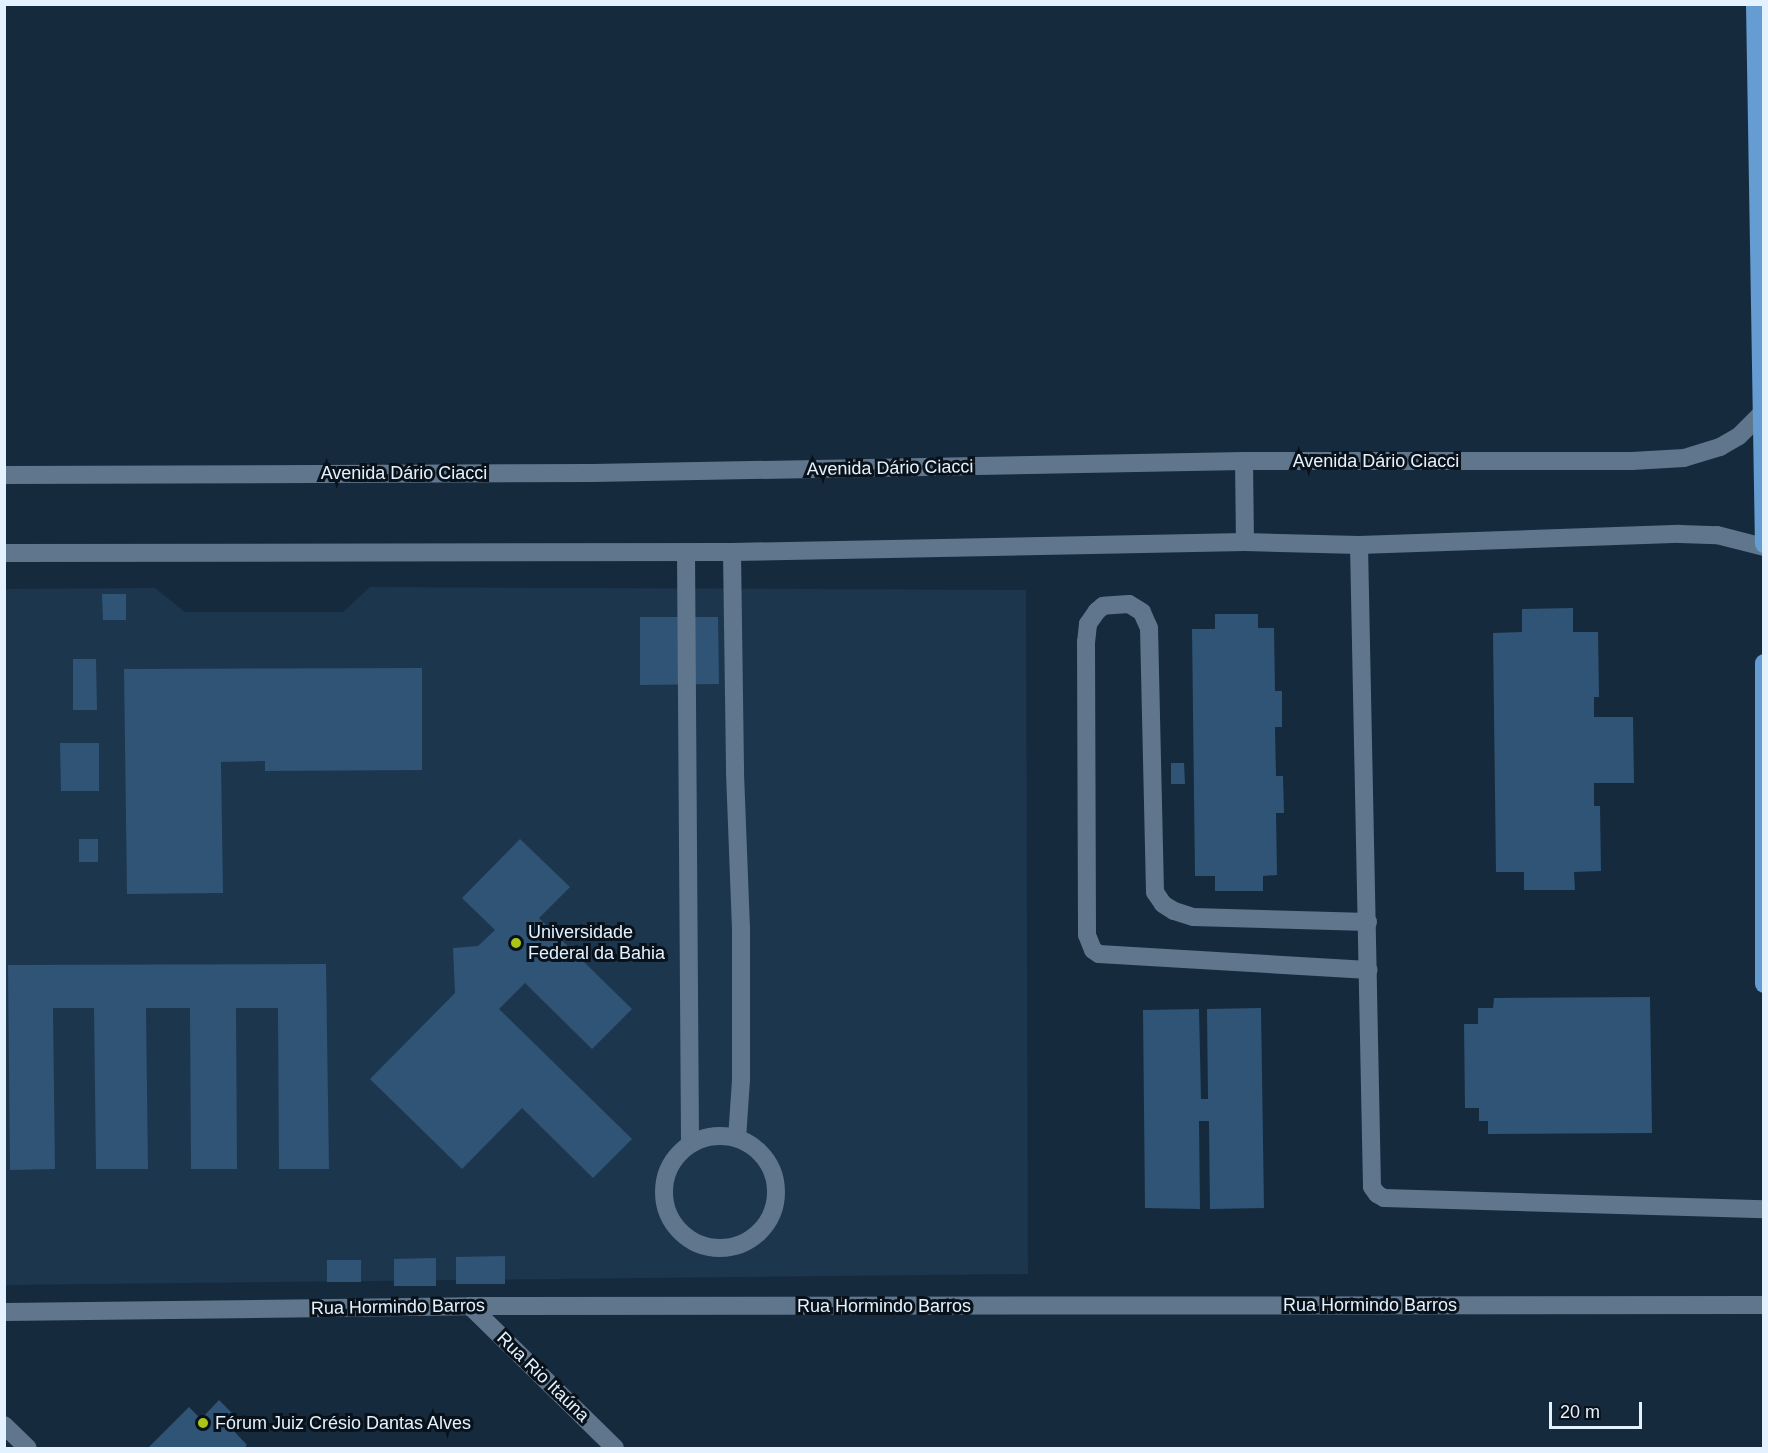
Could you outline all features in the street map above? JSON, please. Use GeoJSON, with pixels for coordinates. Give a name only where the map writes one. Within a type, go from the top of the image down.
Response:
{"type":"FeatureCollection","features":[{"type":"Feature","properties":{"kind":"main road"},"geometry":{"type":"LineString","coordinates":[[1755,4],[1764,546]]}},
{"type":"Feature","properties":{"kind":"main road"},"geometry":{"type":"LineString","coordinates":[[1764,663],[1764,982]]}},
{"type":"Feature","properties":{"kind":"street","name":"Avenida Dário Ciacci"},"geometry":{"type":"LineString","coordinates":[[4,475],[580,473],[1244,461],[1632,460],[1684,458],[1720,447],[1739,436],[1761,414]]}},
{"type":"Feature","properties":{"kind":"street"},"geometry":{"type":"LineString","coordinates":[[1244,461],[1245,542]]}},
{"type":"Feature","properties":{"kind":"street"},"geometry":{"type":"LineString","coordinates":[[4,553],[732,552],[1245,542],[1359,545],[1680,534],[1717,535],[1764,546]]}},
{"type":"Feature","properties":{"kind":"street"},"geometry":{"type":"LineString","coordinates":[[1359,545],[1372,1187],[1384,1198],[1764,1209]]}},
{"type":"Feature","properties":{"kind":"street"},"geometry":{"type":"LineString","coordinates":[[686,552],[690,1143]]}},
{"type":"Feature","properties":{"kind":"street"},"geometry":{"type":"LineString","coordinates":[[732,552],[735,773],[741,927],[741,1080],[737,1138]]}},
{"type":"Feature","properties":{"kind":"street"},"geometry":{"type":"LineString","coordinates":[[1368,922],[1193,916],[1174,911],[1164,904],[1155,892],[1149,628],[1142,612],[1129,604],[1103,606],[1097,611],[1088,624],[1086,642],[1087,935],[1093,950],[1099,954],[1369,970]]}},
{"type":"Feature","properties":{"kind":"street"},"geometry":{"type":"LineString","coordinates":[[721,1135],[737,1138],[752,1145],[768,1163],[776,1185],[776,1201],[771,1216],[762,1230],[750,1240],[735,1246],[719,1248],[703,1245],[688,1238],[677,1228],[668,1214],[664,1191],[669,1167],[690,1143],[705,1137],[721,1135]]}},
{"type":"Feature","properties":{"kind":"street","name":"Rua Hormindo Barros"},"geometry":{"type":"LineString","coordinates":[[4,1312],[470,1306],[1764,1305]]}},
{"type":"Feature","properties":{"kind":"street","name":"Rua Rio Itaúna"},"geometry":{"type":"LineString","coordinates":[[470,1306],[615,1449]]}},
{"type":"Feature","properties":{"kind":"street"},"geometry":{"type":"LineString","coordinates":[[4,1425],[28,1449]]}},
{"type":"Feature","properties":{"kind":"shaded area","name":"Universidade Federal da Bahia"},"geometry":{"type":"Polygon","coordinates":[[[370,587],[1026,590],[1028,1274],[5,1285],[4,589],[155,588],[185,612],[343,612],[370,587]]]}},
{"type":"Feature","properties":{"kind":"building"},"geometry":{"type":"Polygon","coordinates":[[[102,594],[126,594],[126,620],[103,620],[102,594]]]}},
{"type":"Feature","properties":{"kind":"building"},"geometry":{"type":"Polygon","coordinates":[[[1573,608],[1573,632],[1598,632],[1599,697],[1594,697],[1594,717],[1633,717],[1634,783],[1594,783],[1594,806],[1600,806],[1601,871],[1574,872],[1575,890],[1524,890],[1524,872],[1496,872],[1493,633],[1522,632],[1522,609],[1573,608]]]}},
{"type":"Feature","properties":{"kind":"building"},"geometry":{"type":"Polygon","coordinates":[[[1215,614],[1258,614],[1258,628],[1274,628],[1275,691],[1282,691],[1282,727],[1275,727],[1276,776],[1283,776],[1284,813],[1276,813],[1277,875],[1263,876],[1263,891],[1215,891],[1215,876],[1195,876],[1192,629],[1215,629],[1215,614]]]}},
{"type":"Feature","properties":{"kind":"building"},"geometry":{"type":"Polygon","coordinates":[[[640,617],[718,617],[719,684],[640,685],[640,617]]]}},
{"type":"Feature","properties":{"kind":"building"},"geometry":{"type":"Polygon","coordinates":[[[73,659],[96,659],[97,710],[73,710],[73,659]]]}},
{"type":"Feature","properties":{"kind":"building"},"geometry":{"type":"Polygon","coordinates":[[[422,668],[422,770],[265,771],[265,761],[221,762],[223,893],[127,894],[124,669],[422,668]]]}},
{"type":"Feature","properties":{"kind":"building"},"geometry":{"type":"Polygon","coordinates":[[[60,743],[99,743],[99,791],[61,791],[60,743]]]}},
{"type":"Feature","properties":{"kind":"building"},"geometry":{"type":"Polygon","coordinates":[[[1171,763],[1184,763],[1185,784],[1171,784],[1171,763]]]}},
{"type":"Feature","properties":{"kind":"building"},"geometry":{"type":"Polygon","coordinates":[[[79,839],[98,839],[98,862],[79,862],[79,839]]]}},
{"type":"Feature","properties":{"kind":"building"},"geometry":{"type":"Polygon","coordinates":[[[520,839],[570,887],[539,918],[632,1009],[592,1049],[525,983],[499,1009],[632,1139],[593,1178],[522,1108],[462,1169],[370,1079],[455,993],[453,948],[478,946],[495,930],[462,898],[520,839]]]}},
{"type":"Feature","properties":{"kind":"building"},"geometry":{"type":"Polygon","coordinates":[[[326,964],[329,1169],[279,1169],[278,1008],[236,1008],[237,1169],[191,1169],[190,1008],[146,1008],[148,1169],[96,1169],[94,1008],[53,1008],[55,1169],[10,1170],[8,965],[326,964]]]}},
{"type":"Feature","properties":{"kind":"building"},"geometry":{"type":"Polygon","coordinates":[[[1650,997],[1652,1133],[1488,1134],[1488,1121],[1479,1121],[1479,1108],[1465,1108],[1464,1024],[1478,1024],[1478,1008],[1493,1008],[1494,998],[1650,997]]]}},
{"type":"Feature","properties":{"kind":"building"},"geometry":{"type":"Polygon","coordinates":[[[1261,1008],[1264,1208],[1210,1209],[1209,1121],[1199,1121],[1200,1209],[1145,1208],[1143,1010],[1199,1009],[1201,1099],[1208,1099],[1207,1009],[1261,1008]]]}},
{"type":"Feature","properties":{"kind":"building"},"geometry":{"type":"Polygon","coordinates":[[[505,1256],[505,1284],[456,1284],[456,1257],[505,1256]]]}},
{"type":"Feature","properties":{"kind":"building"},"geometry":{"type":"Polygon","coordinates":[[[436,1258],[436,1286],[394,1286],[394,1259],[436,1258]]]}},
{"type":"Feature","properties":{"kind":"building"},"geometry":{"type":"Polygon","coordinates":[[[327,1260],[361,1260],[361,1282],[327,1282],[327,1260]]]}},
{"type":"Feature","properties":{"kind":"building","name":"Fórum Juiz Crésio Dantas Alves"},"geometry":{"type":"Polygon","coordinates":[[[219,1400],[238,1419],[230,1427],[247,1445],[244,1448],[148,1448],[189,1407],[201,1419],[219,1400]]]}},
{"type":"Feature","properties":{"kind":"place","name":"Universidade Federal da Bahia"},"geometry":{"type":"Point","coordinates":[516,943]}},
{"type":"Feature","properties":{"kind":"place","name":"Fórum Juiz Crésio Dantas Alves"},"geometry":{"type":"Point","coordinates":[203,1423]}}]}
